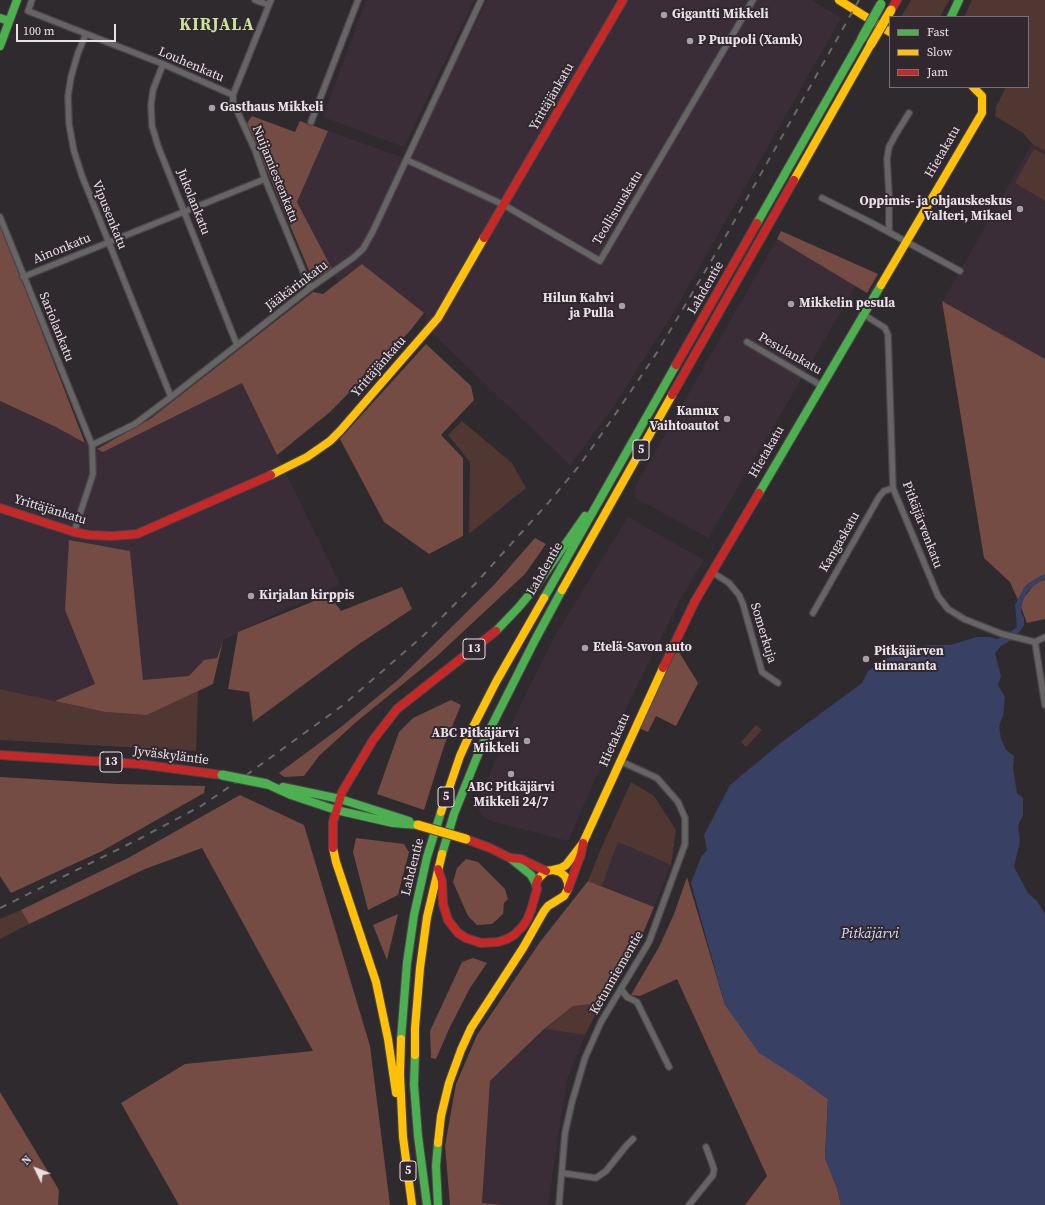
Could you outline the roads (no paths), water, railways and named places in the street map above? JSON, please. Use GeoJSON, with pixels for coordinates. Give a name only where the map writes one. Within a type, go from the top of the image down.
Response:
{"type":"FeatureCollection","features":[{"type":"Feature","properties":{"kind":"main road"},"geometry":{"type":"LineString","coordinates":[[0,46],[17,0]]}},
{"type":"Feature","properties":{"kind":"main road","name":"Yrittäjänkatu"},"geometry":{"type":"LineString","coordinates":[[0,508],[74,532],[89,535],[113,536],[137,534],[273,474],[308,457],[330,441],[406,357],[438,318],[623,0]]}},
{"type":"Feature","properties":{"kind":"main road"},"geometry":{"type":"LineString","coordinates":[[839,0],[889,31]]}},
{"type":"Feature","properties":{"kind":"main road","name":"Lahdentie"},"geometry":{"type":"LineString","coordinates":[[427,1205],[418,1136],[414,1084],[415,1028],[420,968],[426,924],[438,869],[454,814],[481,747],[573,571],[897,0]]}},
{"type":"Feature","properties":{"kind":"main road"},"geometry":{"type":"LineString","coordinates":[[951,16],[959,0]]}},
{"type":"Feature","properties":{"kind":"main road","name":"Lahdentie"},"geometry":{"type":"LineString","coordinates":[[412,1205],[403,1137],[400,1075],[407,963],[416,908],[427,858],[460,756],[493,688],[587,524],[604,490],[678,363],[883,2]]}},
{"type":"Feature","properties":{"kind":"main road"},"geometry":{"type":"LineString","coordinates":[[0,18],[9,21]]}},
{"type":"Feature","properties":{"kind":"main road","name":"Hietakatu"},"geometry":{"type":"LineString","coordinates":[[568,889],[581,854],[583,843],[681,628],[712,572],[982,112],[982,96],[973,88]]}},
{"type":"Feature","properties":{"kind":"main road","name":"13"},"geometry":{"type":"LineString","coordinates":[[340,799],[342,792],[369,746],[397,709],[480,644],[499,628],[518,608],[537,584],[604,490]]}},
{"type":"Feature","properties":{"kind":"main road","name":"Jyväskyläntie"},"geometry":{"type":"LineString","coordinates":[[0,755],[139,764],[222,775],[340,799],[490,848],[510,858],[531,875],[537,887]]}},
{"type":"Feature","properties":{"kind":"main road","name":"Jyväskyläntie"},"geometry":{"type":"LineString","coordinates":[[267,784],[291,795],[336,810],[393,823],[418,825]]}},
{"type":"Feature","properties":{"kind":"main road"},"geometry":{"type":"LineString","coordinates":[[340,799],[333,822],[332,844],[336,862],[376,982],[388,1039],[403,1137]]}},
{"type":"Feature","properties":{"kind":"main road","name":"Hietakatu"},"geometry":{"type":"LineString","coordinates":[[550,870],[561,868],[566,864],[583,843]]}},
{"type":"Feature","properties":{"kind":"main road","name":"Jyväskyläntie"},"geometry":{"type":"LineString","coordinates":[[510,858],[521,859],[550,870]]}},
{"type":"Feature","properties":{"kind":"main road"},"geometry":{"type":"LineString","coordinates":[[438,869],[442,881],[443,904],[448,920],[458,933],[473,941],[490,943],[498,942],[514,935],[526,920],[537,887],[538,878],[542,874],[550,870],[560,872],[565,876],[568,882],[568,889],[564,896],[548,906],[544,911],[523,948],[471,1028],[461,1050],[449,1083],[441,1116],[436,1166],[438,1205]]}},
{"type":"Feature","properties":{"kind":"main road"},"geometry":{"type":"LineString","coordinates":[[537,887],[543,899],[554,901],[560,899]]}},
{"type":"Feature","properties":{"kind":"street","name":"Louhenkatu"},"geometry":{"type":"LineString","coordinates":[[32,0],[28,11],[163,64],[234,95]]}},
{"type":"Feature","properties":{"kind":"street"},"geometry":{"type":"LineString","coordinates":[[234,95],[270,3],[255,0]]}},
{"type":"Feature","properties":{"kind":"street"},"geometry":{"type":"LineString","coordinates":[[311,122],[358,0]]}},
{"type":"Feature","properties":{"kind":"street","name":"Jääkärinkatu"},"geometry":{"type":"LineString","coordinates":[[92,445],[135,424],[310,288],[354,258],[363,249],[374,231],[481,0]]}},
{"type":"Feature","properties":{"kind":"street","name":"Teollisuuskatu"},"geometry":{"type":"LineString","coordinates":[[407,160],[504,205],[600,261],[753,0]]}},
{"type":"Feature","properties":{"kind":"street","name":"Vipusenkatu"},"geometry":{"type":"LineString","coordinates":[[86,34],[78,53],[71,77],[68,96],[69,124],[74,151],[82,176],[108,242],[171,397]]}},
{"type":"Feature","properties":{"kind":"street","name":"Jukolankatu"},"geometry":{"type":"LineString","coordinates":[[163,64],[153,90],[151,105],[152,126],[158,146],[237,345]]}},
{"type":"Feature","properties":{"kind":"street","name":"Nuijamiestenkatu"},"geometry":{"type":"LineString","coordinates":[[234,95],[233,102],[255,150],[265,179],[310,288]]}},
{"type":"Feature","properties":{"kind":"street"},"geometry":{"type":"LineString","coordinates":[[889,232],[887,159],[890,147],[896,134],[909,113]]}},
{"type":"Feature","properties":{"kind":"street","name":"Ainonkatu"},"geometry":{"type":"LineString","coordinates":[[23,277],[265,179]]}},
{"type":"Feature","properties":{"kind":"street"},"geometry":{"type":"LineString","coordinates":[[822,198],[889,232],[960,271]]}},
{"type":"Feature","properties":{"kind":"street","name":"Sariolankatu"},"geometry":{"type":"LineString","coordinates":[[0,217],[92,445]]}},
{"type":"Feature","properties":{"kind":"street","name":"Pitkäjärvenkatu"},"geometry":{"type":"LineString","coordinates":[[863,314],[885,328],[888,335],[893,488],[938,596],[948,609],[964,619],[1002,634],[1036,642]]}},
{"type":"Feature","properties":{"kind":"street","name":"Pesulankatu"},"geometry":{"type":"LineString","coordinates":[[747,342],[822,386]]}},
{"type":"Feature","properties":{"kind":"street"},"geometry":{"type":"LineString","coordinates":[[74,532],[93,474],[92,445]]}},
{"type":"Feature","properties":{"kind":"street","name":"Kangaskatu"},"geometry":{"type":"LineString","coordinates":[[813,613],[879,496],[884,491],[893,488]]}},
{"type":"Feature","properties":{"kind":"street","name":"Somerkuja"},"geometry":{"type":"LineString","coordinates":[[712,572],[729,583],[739,595],[743,604],[762,672],[778,683]]}},
{"type":"Feature","properties":{"kind":"street"},"geometry":{"type":"LineString","coordinates":[[1045,637],[1036,642],[1045,705]]}},
{"type":"Feature","properties":{"kind":"street","name":"Ketunniementie"},"geometry":{"type":"LineString","coordinates":[[559,1205],[565,1133],[572,1102],[585,1058],[601,1022],[649,942],[685,844],[685,818],[678,802],[657,778],[620,761]]}},
{"type":"Feature","properties":{"kind":"street"},"geometry":{"type":"LineString","coordinates":[[621,989],[627,997],[637,1002],[669,1067]]}},
{"type":"Feature","properties":{"kind":"street"},"geometry":{"type":"LineString","coordinates":[[562,1173],[596,1178],[601,1175],[633,1139]]}},
{"type":"Feature","properties":{"kind":"street"},"geometry":{"type":"LineString","coordinates":[[689,1205],[713,1175],[714,1169],[706,1147]]}},
{"type":"Feature","properties":{"kind":"water","name":"Pitkäjärvi"},"geometry":{"type":"Polygon","coordinates":[[[1042,575],[1045,575],[1045,579],[1033,586],[1027,592],[1022,603],[1021,612],[1024,618],[1024,625],[1010,641],[1001,646],[995,653],[1001,676],[998,685],[1005,697],[1003,716],[999,726],[1001,739],[1006,750],[1014,756],[1013,768],[1017,793],[1023,798],[1023,815],[1018,826],[1020,841],[1014,867],[1028,893],[1037,901],[1045,914],[1045,1205],[841,1205],[837,1188],[825,1158],[828,1099],[759,1053],[725,1005],[691,883],[701,857],[707,850],[704,835],[730,785],[782,742],[862,683],[868,671],[899,651],[928,645],[950,645],[977,637],[990,637],[997,639],[1003,637],[1017,627],[1015,605],[1024,588],[1042,575]]]}},
{"type":"Feature","properties":{"kind":"railway"},"geometry":{"type":"LineString","coordinates":[[0,908],[139,839],[201,806],[238,781],[342,706],[424,635],[475,584],[549,502],[579,466],[658,351],[723,241],[859,0]]}},
{"type":"Feature","properties":{"kind":"place","name":"Gigantti Mikkeli"},"geometry":{"type":"Point","coordinates":[664,15]}},
{"type":"Feature","properties":{"kind":"place","name":"P Puupoli (Xamk)"},"geometry":{"type":"Point","coordinates":[690,41]}},
{"type":"Feature","properties":{"kind":"place","name":"Gasthaus Mikkeli"},"geometry":{"type":"Point","coordinates":[212,108]}},
{"type":"Feature","properties":{"kind":"place","name":"Oppimis- ja ohjauskeskus Valteri, Mikael"},"geometry":{"type":"Point","coordinates":[1020,209]}},
{"type":"Feature","properties":{"kind":"place","name":"Mikkelin pesula"},"geometry":{"type":"Point","coordinates":[791,304]}},
{"type":"Feature","properties":{"kind":"place","name":"Hilun Kahvi ja Pulla"},"geometry":{"type":"Point","coordinates":[622,306]}},
{"type":"Feature","properties":{"kind":"place","name":"Kamux Vaihtoautot"},"geometry":{"type":"Point","coordinates":[727,419]}},
{"type":"Feature","properties":{"kind":"place","name":"Kirjalan kirppis"},"geometry":{"type":"Point","coordinates":[251,596]}},
{"type":"Feature","properties":{"kind":"place","name":"Etelä-Savon auto"},"geometry":{"type":"Point","coordinates":[585,648]}},
{"type":"Feature","properties":{"kind":"place","name":"Pitkäjärven uimaranta"},"geometry":{"type":"Point","coordinates":[866,659]}},
{"type":"Feature","properties":{"kind":"place","name":"ABC Pitkäjärvi Mikkeli"},"geometry":{"type":"Point","coordinates":[527,741]}},
{"type":"Feature","properties":{"kind":"place","name":"ABC Pitkäjärvi Mikkeli 24/7"},"geometry":{"type":"Point","coordinates":[511,774]}},
{"type":"Feature","properties":{"kind":"district","name":"KIRJALA"},"geometry":{"type":"Point","coordinates":[217,26]}}]}
